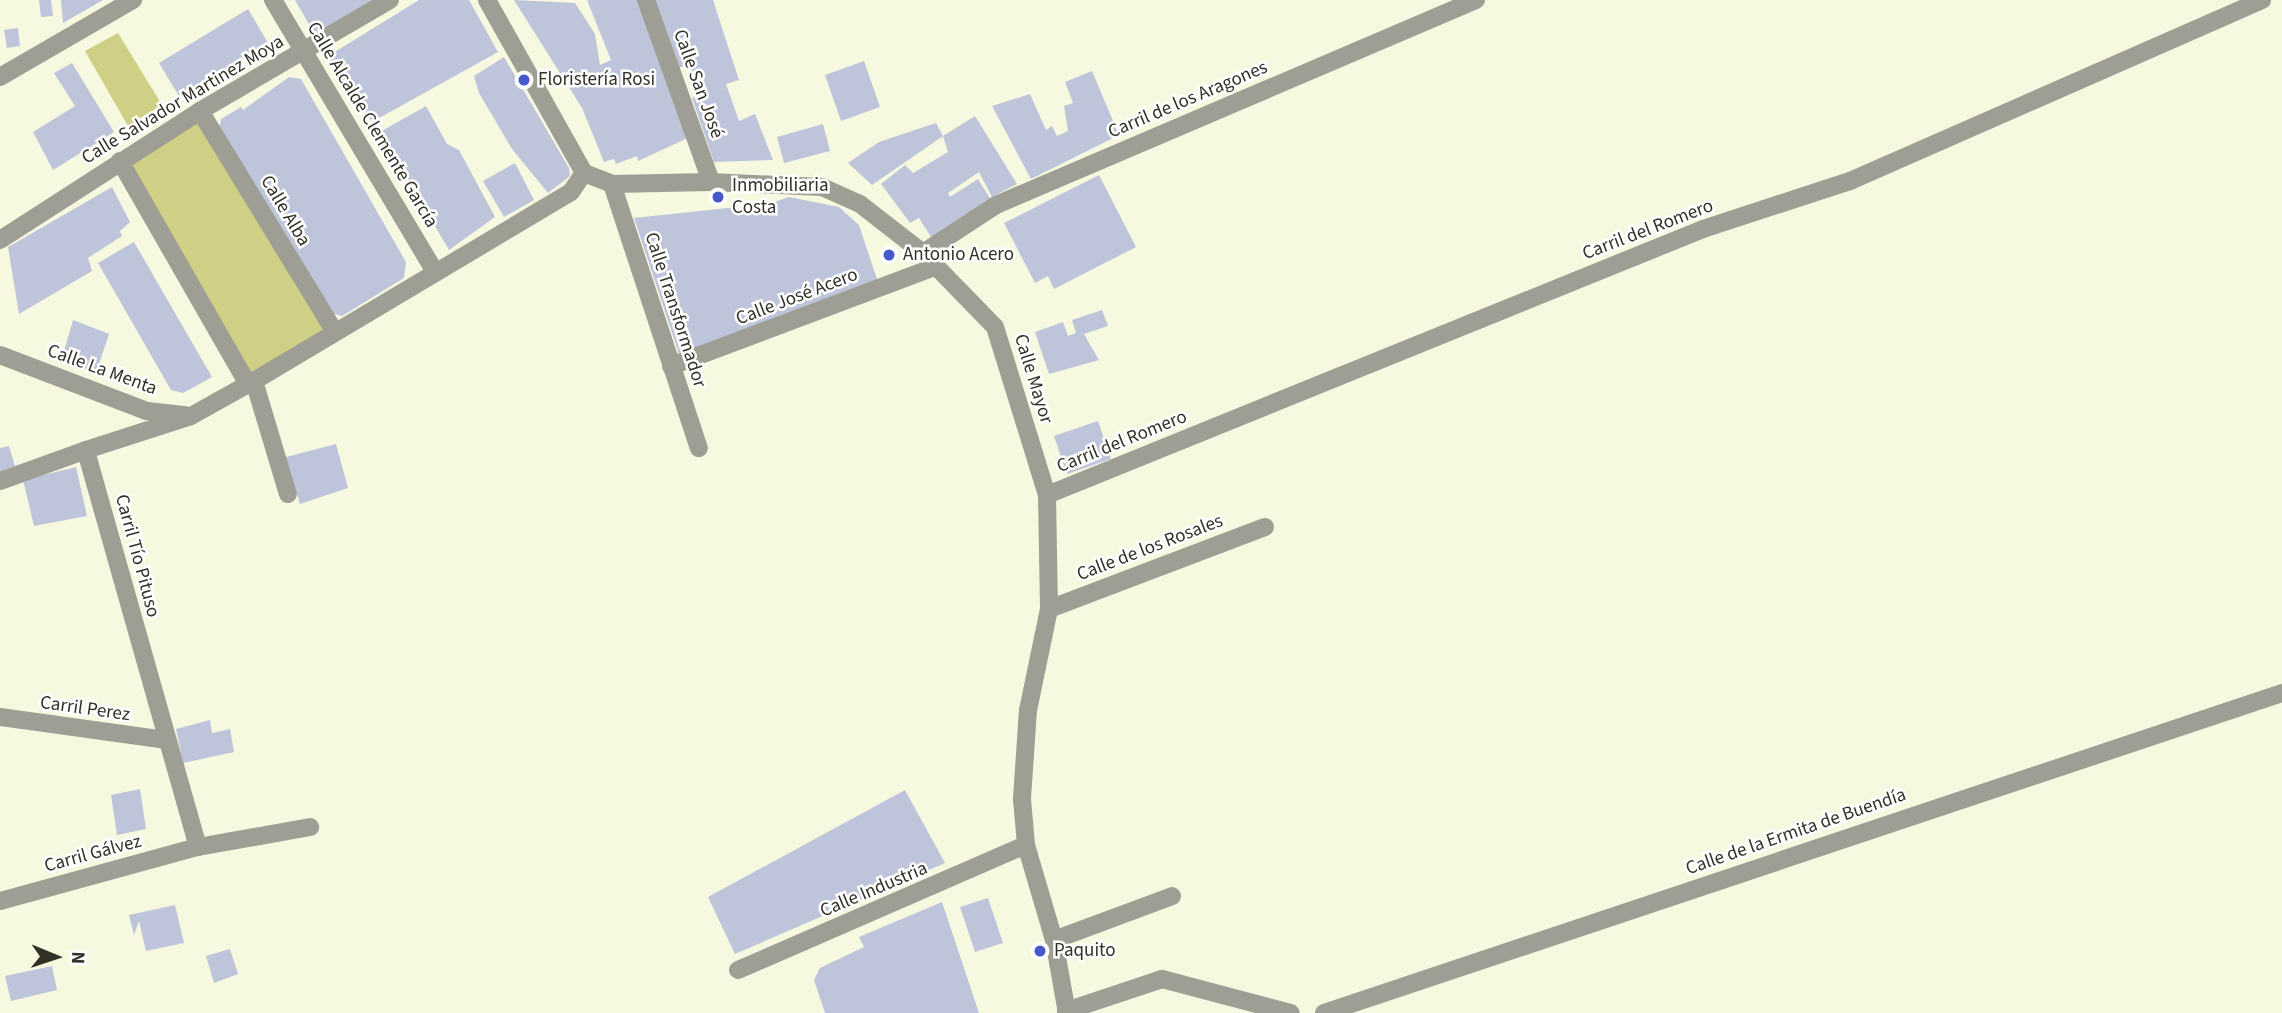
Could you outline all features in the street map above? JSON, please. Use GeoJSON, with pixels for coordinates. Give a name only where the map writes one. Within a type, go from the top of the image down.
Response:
{"type":"FeatureCollection","features":[{"type":"Feature","properties":{"kind":"street"},"geometry":{"type":"LineString","coordinates":[[0,78],[133,0]]}},
{"type":"Feature","properties":{"kind":"street","name":"Calle Alcalde Clemente García"},"geometry":{"type":"LineString","coordinates":[[273,0],[435,272]]}},
{"type":"Feature","properties":{"kind":"street","name":"Calle Salvador Martinez Moya"},"geometry":{"type":"LineString","coordinates":[[0,240],[200,111],[390,0]]}},
{"type":"Feature","properties":{"kind":"street"},"geometry":{"type":"LineString","coordinates":[[0,481],[191,416],[571,192],[584,173],[487,0]]}},
{"type":"Feature","properties":{"kind":"street","name":"Calle San José"},"geometry":{"type":"LineString","coordinates":[[646,0],[711,182]]}},
{"type":"Feature","properties":{"kind":"street","name":"Carril de los Aragones"},"geometry":{"type":"LineString","coordinates":[[930,260],[996,205],[1476,0]]}},
{"type":"Feature","properties":{"kind":"street","name":"Carril del Romero"},"geometry":{"type":"LineString","coordinates":[[1047,495],[1703,229],[1850,181],[2262,0]]}},
{"type":"Feature","properties":{"kind":"street","name":"Calle Alba"},"geometry":{"type":"LineString","coordinates":[[200,111],[335,332]]}},
{"type":"Feature","properties":{"kind":"street"},"geometry":{"type":"LineString","coordinates":[[120,162],[250,382],[288,494]]}},
{"type":"Feature","properties":{"kind":"street","name":"Calle Mayor"},"geometry":{"type":"LineString","coordinates":[[584,173],[612,184],[711,182],[822,187],[860,204],[930,260],[995,327],[1047,495],[1049,608],[1028,710],[1022,799],[1026,845],[1054,940],[1066,1012]]}},
{"type":"Feature","properties":{"kind":"street","name":"Calle Transformador"},"geometry":{"type":"LineString","coordinates":[[612,184],[699,448]]}},
{"type":"Feature","properties":{"kind":"street","name":"Calle José Acero"},"geometry":{"type":"LineString","coordinates":[[671,366],[930,260]]}},
{"type":"Feature","properties":{"kind":"street","name":"Calle La Menta"},"geometry":{"type":"LineString","coordinates":[[0,355],[147,411],[191,416]]}},
{"type":"Feature","properties":{"kind":"street","name":"Carril Tío Pituso"},"geometry":{"type":"LineString","coordinates":[[86,450],[165,740],[198,847]]}},
{"type":"Feature","properties":{"kind":"street","name":"Calle de los Rosales"},"geometry":{"type":"LineString","coordinates":[[1049,608],[1265,527]]}},
{"type":"Feature","properties":{"kind":"street","name":"Calle de la Ermita de Buendía"},"geometry":{"type":"LineString","coordinates":[[1324,1013],[2282,693]]}},
{"type":"Feature","properties":{"kind":"street","name":"Carril Perez"},"geometry":{"type":"LineString","coordinates":[[0,717],[165,740]]}},
{"type":"Feature","properties":{"kind":"street","name":"Carril Gálvez"},"geometry":{"type":"LineString","coordinates":[[0,901],[198,847],[310,827]]}},
{"type":"Feature","properties":{"kind":"street","name":"Calle Industria"},"geometry":{"type":"LineString","coordinates":[[738,970],[1026,845]]}},
{"type":"Feature","properties":{"kind":"street"},"geometry":{"type":"LineString","coordinates":[[1054,940],[1172,896]]}},
{"type":"Feature","properties":{"kind":"street"},"geometry":{"type":"LineString","coordinates":[[1066,1012],[1162,979],[1291,1013]]}},
{"type":"Feature","properties":{"kind":"shaded area"},"geometry":{"type":"Polygon","coordinates":[[[118,33],[162,105],[128,126],[85,51],[118,33]]]}},
{"type":"Feature","properties":{"kind":"shaded area"},"geometry":{"type":"Polygon","coordinates":[[[199,112],[333,332],[247,381],[121,162],[199,112]]]}},
{"type":"Feature","properties":{"kind":"building"},"geometry":{"type":"Polygon","coordinates":[[[39,0],[51,0],[53,16],[41,17],[39,0]]]}},
{"type":"Feature","properties":{"kind":"building"},"geometry":{"type":"Polygon","coordinates":[[[61,0],[103,0],[63,23],[61,0]]]}},
{"type":"Feature","properties":{"kind":"building"},"geometry":{"type":"Polygon","coordinates":[[[295,0],[387,0],[325,36],[314,33],[295,0]]]}},
{"type":"Feature","properties":{"kind":"building"},"geometry":{"type":"Polygon","coordinates":[[[419,0],[469,0],[498,52],[372,122],[330,61],[333,53],[419,0]]]}},
{"type":"Feature","properties":{"kind":"building"},"geometry":{"type":"Polygon","coordinates":[[[514,0],[575,3],[595,34],[600,65],[611,60],[587,0],[638,0],[690,137],[638,161],[637,156],[616,164],[614,159],[604,162],[582,108],[514,0]]]}},
{"type":"Feature","properties":{"kind":"building"},"geometry":{"type":"Polygon","coordinates":[[[654,0],[713,0],[739,80],[726,84],[739,121],[755,114],[773,160],[714,162],[692,98],[697,95],[691,85],[697,83],[689,65],[678,68],[654,0]]]}},
{"type":"Feature","properties":{"kind":"building"},"geometry":{"type":"Polygon","coordinates":[[[248,9],[268,43],[179,96],[159,63],[248,9]]]}},
{"type":"Feature","properties":{"kind":"building"},"geometry":{"type":"Polygon","coordinates":[[[18,28],[20,46],[7,48],[4,30],[18,28]]]}},
{"type":"Feature","properties":{"kind":"building"},"geometry":{"type":"Polygon","coordinates":[[[504,57],[569,168],[570,176],[548,193],[512,149],[479,93],[474,76],[504,57]]]}},
{"type":"Feature","properties":{"kind":"building"},"geometry":{"type":"Polygon","coordinates":[[[864,61],[880,107],[841,121],[825,75],[864,61]]]}},
{"type":"Feature","properties":{"kind":"building"},"geometry":{"type":"Polygon","coordinates":[[[72,63],[114,132],[53,170],[33,132],[75,106],[54,73],[72,63]]]}},
{"type":"Feature","properties":{"kind":"building"},"geometry":{"type":"Polygon","coordinates":[[[1092,71],[1119,135],[1031,179],[992,106],[1030,94],[1046,130],[1052,126],[1057,136],[1068,131],[1064,106],[1073,103],[1065,82],[1092,71]]]}},
{"type":"Feature","properties":{"kind":"building"},"geometry":{"type":"Polygon","coordinates":[[[289,77],[301,79],[406,262],[404,278],[342,316],[326,312],[219,130],[221,119],[241,107],[243,110],[289,77]]]}},
{"type":"Feature","properties":{"kind":"building"},"geometry":{"type":"Polygon","coordinates":[[[426,106],[447,144],[459,150],[495,217],[449,250],[380,132],[426,106]]]}},
{"type":"Feature","properties":{"kind":"building"},"geometry":{"type":"Polygon","coordinates":[[[975,116],[1017,184],[992,197],[979,172],[948,193],[950,197],[978,179],[991,200],[933,240],[919,218],[910,223],[881,184],[905,165],[913,173],[948,152],[943,136],[975,116]]]}},
{"type":"Feature","properties":{"kind":"building"},"geometry":{"type":"Polygon","coordinates":[[[936,123],[943,136],[872,185],[848,163],[879,142],[936,123]]]}},
{"type":"Feature","properties":{"kind":"building"},"geometry":{"type":"Polygon","coordinates":[[[823,124],[830,151],[784,163],[777,137],[823,124]]]}},
{"type":"Feature","properties":{"kind":"building"},"geometry":{"type":"Polygon","coordinates":[[[515,163],[534,200],[504,217],[483,181],[515,163]]]}},
{"type":"Feature","properties":{"kind":"building"},"geometry":{"type":"Polygon","coordinates":[[[1099,175],[1136,247],[1054,289],[1048,276],[1035,283],[1004,223],[1099,175]]]}},
{"type":"Feature","properties":{"kind":"building"},"geometry":{"type":"Polygon","coordinates":[[[112,187],[130,222],[120,231],[122,236],[88,258],[92,271],[19,314],[8,247],[112,187]]]}},
{"type":"Feature","properties":{"kind":"building"},"geometry":{"type":"Polygon","coordinates":[[[789,197],[839,207],[859,225],[878,282],[680,357],[634,218],[737,207],[739,214],[789,197]]]}},
{"type":"Feature","properties":{"kind":"building"},"geometry":{"type":"Polygon","coordinates":[[[134,242],[212,377],[183,393],[171,390],[98,263],[134,242]]]}},
{"type":"Feature","properties":{"kind":"building"},"geometry":{"type":"Polygon","coordinates":[[[1102,310],[1108,326],[1084,334],[1099,360],[1049,374],[1035,332],[1063,322],[1068,336],[1076,333],[1072,320],[1102,310]]]}},
{"type":"Feature","properties":{"kind":"building"},"geometry":{"type":"Polygon","coordinates":[[[73,320],[109,334],[96,373],[61,362],[73,320]]]}},
{"type":"Feature","properties":{"kind":"building"},"geometry":{"type":"Polygon","coordinates":[[[1098,421],[1111,459],[1067,474],[1054,436],[1098,421]]]}},
{"type":"Feature","properties":{"kind":"building"},"geometry":{"type":"Polygon","coordinates":[[[336,444],[348,488],[300,504],[286,457],[336,444]]]}},
{"type":"Feature","properties":{"kind":"building"},"geometry":{"type":"Polygon","coordinates":[[[9,446],[15,466],[0,472],[0,448],[9,446]]]}},
{"type":"Feature","properties":{"kind":"building"},"geometry":{"type":"Polygon","coordinates":[[[76,467],[87,516],[34,526],[23,480],[76,467]]]}},
{"type":"Feature","properties":{"kind":"building"},"geometry":{"type":"Polygon","coordinates":[[[210,720],[212,733],[230,729],[234,752],[183,763],[176,729],[210,720]]]}},
{"type":"Feature","properties":{"kind":"building"},"geometry":{"type":"Polygon","coordinates":[[[140,789],[146,829],[117,835],[111,795],[140,789]]]}},
{"type":"Feature","properties":{"kind":"building"},"geometry":{"type":"Polygon","coordinates":[[[905,790],[945,863],[735,954],[708,897],[905,790]]]}},
{"type":"Feature","properties":{"kind":"building"},"geometry":{"type":"Polygon","coordinates":[[[988,898],[1003,943],[975,952],[960,907],[988,898]]]}},
{"type":"Feature","properties":{"kind":"building"},"geometry":{"type":"Polygon","coordinates":[[[942,902],[979,1013],[825,1013],[814,980],[820,968],[864,947],[859,937],[942,902]]]}},
{"type":"Feature","properties":{"kind":"building"},"geometry":{"type":"Polygon","coordinates":[[[175,905],[184,943],[146,951],[139,921],[134,935],[129,915],[175,905]]]}},
{"type":"Feature","properties":{"kind":"building"},"geometry":{"type":"Polygon","coordinates":[[[230,949],[238,974],[214,983],[206,956],[230,949]]]}},
{"type":"Feature","properties":{"kind":"building"},"geometry":{"type":"Polygon","coordinates":[[[52,966],[57,990],[11,1001],[5,976],[52,966]]]}},
{"type":"Feature","properties":{"kind":"place","name":"Floristería Rosi"},"geometry":{"type":"Point","coordinates":[524,80]}},
{"type":"Feature","properties":{"kind":"place","name":"Inmobiliaria Costa"},"geometry":{"type":"Point","coordinates":[718,197]}},
{"type":"Feature","properties":{"kind":"place","name":"Antonio Acero"},"geometry":{"type":"Point","coordinates":[889,255]}},
{"type":"Feature","properties":{"kind":"place","name":"Paquito"},"geometry":{"type":"Point","coordinates":[1040,951]}}]}
